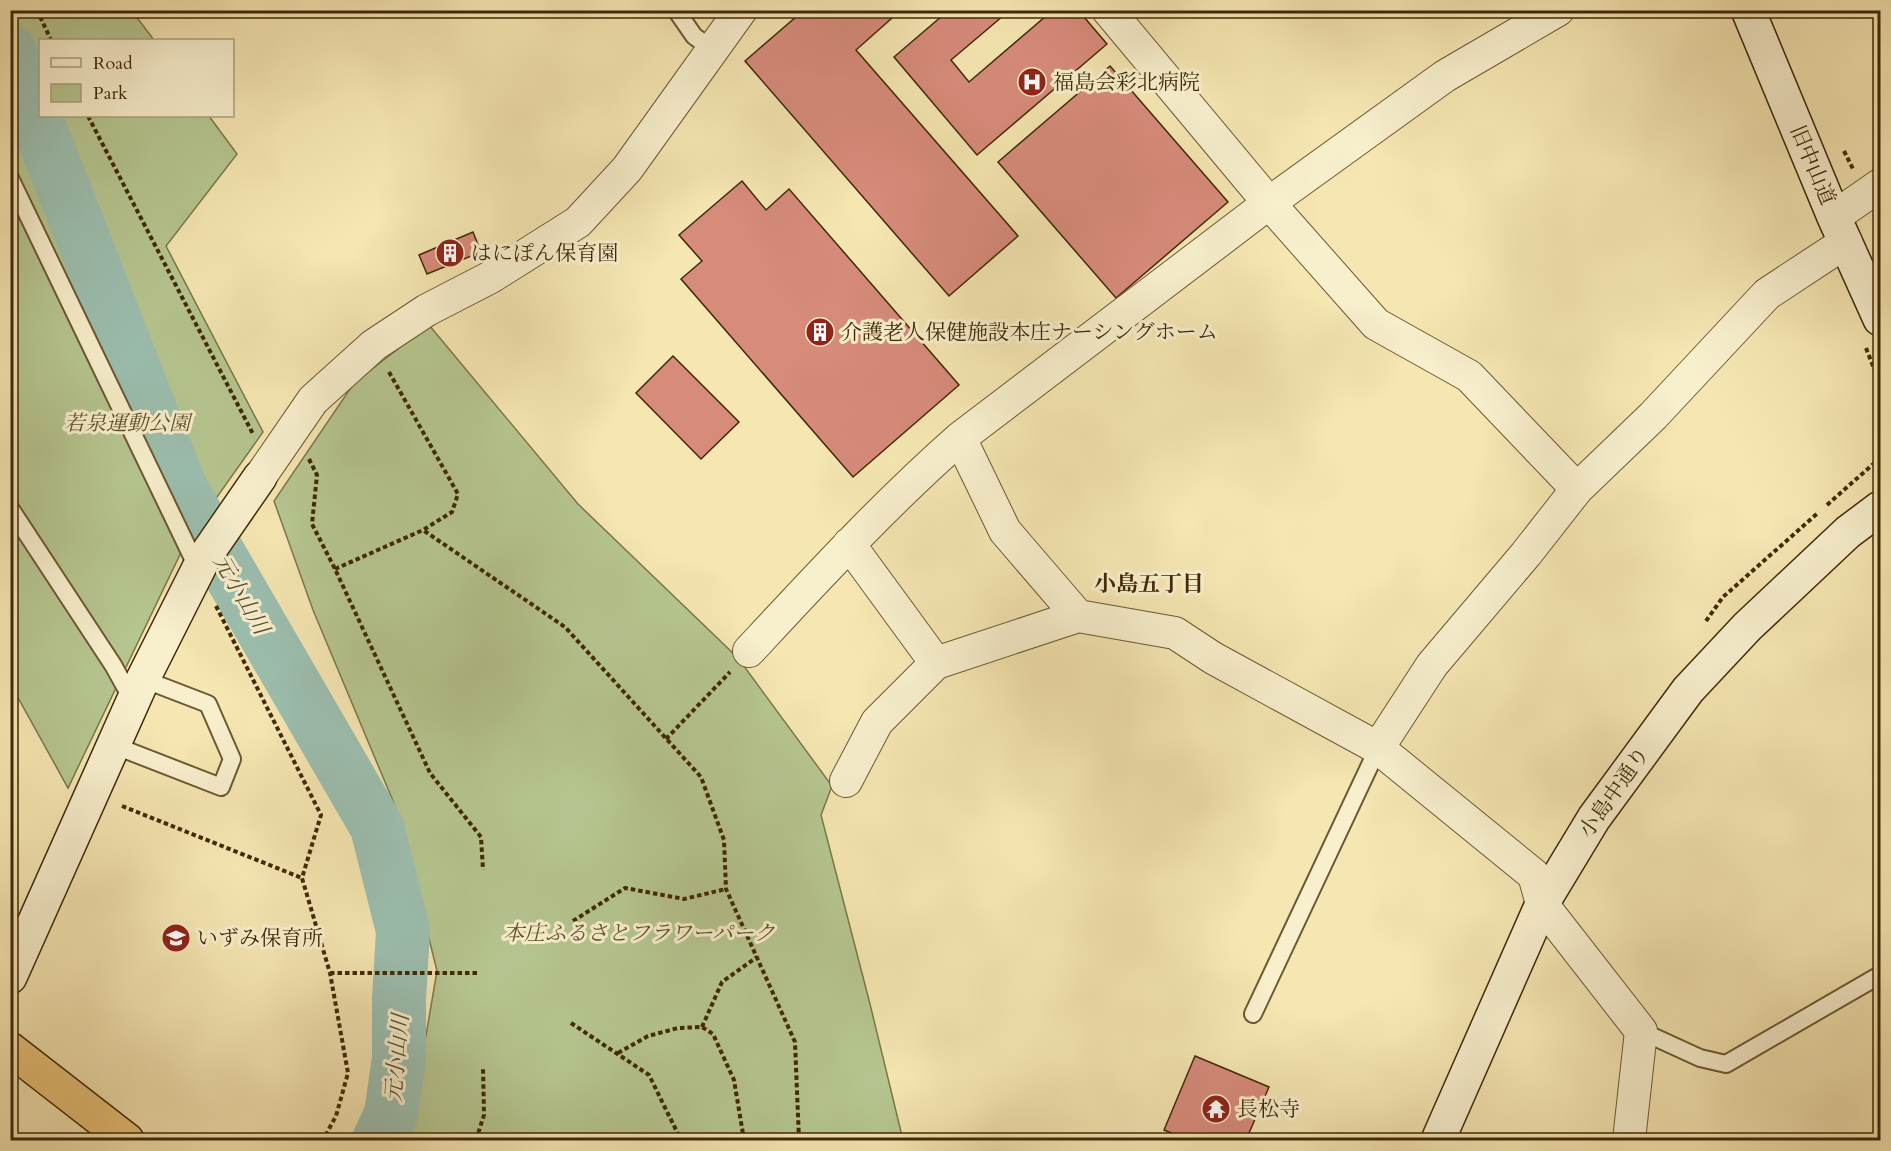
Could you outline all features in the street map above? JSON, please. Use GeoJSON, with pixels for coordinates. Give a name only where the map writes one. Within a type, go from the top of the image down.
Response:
{"type":"FeatureCollection","features":[{"type":"Feature","properties":{"kind":"highway"},"geometry":{"type":"LineString","coordinates":[[10,1049],[128,1140]]}},
{"type":"Feature","properties":{"kind":"street"},"geometry":{"type":"LineString","coordinates":[[10,977],[138,689],[201,563],[314,400],[374,345],[426,310],[491,277],[578,222],[627,169],[741,10]]}},
{"type":"Feature","properties":{"kind":"street"},"geometry":{"type":"LineString","coordinates":[[1108,10],[1269,204],[1376,324],[1469,376],[1577,489]]}},
{"type":"Feature","properties":{"kind":"street"},"geometry":{"type":"LineString","coordinates":[[749,651],[849,544],[918,475],[960,438],[1269,204],[1445,76],[1558,10]]}},
{"type":"Feature","properties":{"kind":"street","name":"旧中山道"},"geometry":{"type":"LineString","coordinates":[[1748,10],[1840,229],[1881,319]]}},
{"type":"Feature","properties":{"kind":"street"},"geometry":{"type":"LineString","coordinates":[[1378,748],[1432,665],[1526,555],[1577,489],[1653,416],[1767,294],[1840,229],[1881,185]]}},
{"type":"Feature","properties":{"kind":"street"},"geometry":{"type":"LineString","coordinates":[[960,438],[1005,531],[1078,616]]}},
{"type":"Feature","properties":{"kind":"street","name":"小島中通り"},"geometry":{"type":"LineString","coordinates":[[1438,1140],[1542,904],[1594,818],[1688,690],[1748,627],[1831,547],[1881,508]]}},
{"type":"Feature","properties":{"kind":"street"},"geometry":{"type":"LineString","coordinates":[[849,544],[936,663]]}},
{"type":"Feature","properties":{"kind":"street"},"geometry":{"type":"LineString","coordinates":[[846,781],[877,722],[936,663],[1078,616],[1175,633],[1213,658],[1378,748],[1534,875],[1542,904],[1641,1031],[1629,1140]]}},
{"type":"Feature","properties":{"kind":"lane"},"geometry":{"type":"LineString","coordinates":[[676,10],[694,36],[712,50]]}},
{"type":"Feature","properties":{"kind":"lane"},"geometry":{"type":"LineString","coordinates":[[10,178],[201,563]]}},
{"type":"Feature","properties":{"kind":"lane"},"geometry":{"type":"LineString","coordinates":[[10,508],[113,665],[138,689],[208,704],[232,759],[221,787],[113,745]]}},
{"type":"Feature","properties":{"kind":"lane"},"geometry":{"type":"LineString","coordinates":[[1253,1014],[1378,748]]}},
{"type":"Feature","properties":{"kind":"lane"},"geometry":{"type":"LineString","coordinates":[[1641,1031],[1700,1058],[1726,1064],[1881,975]]}},
{"type":"Feature","properties":{"kind":"path"},"geometry":{"type":"LineString","coordinates":[[37,10],[51,39]]}},
{"type":"Feature","properties":{"kind":"path"},"geometry":{"type":"LineString","coordinates":[[88,117],[265,470]]}},
{"type":"Feature","properties":{"kind":"path"},"geometry":{"type":"LineString","coordinates":[[335,569],[423,530],[452,512],[458,494],[374,345]]}},
{"type":"Feature","properties":{"kind":"path"},"geometry":{"type":"LineString","coordinates":[[293,429],[317,475],[312,524],[429,773],[481,837],[483,870]]}},
{"type":"Feature","properties":{"kind":"path"},"geometry":{"type":"LineString","coordinates":[[423,530],[565,627],[701,777],[724,840],[726,889],[795,1042],[800,1140]]}},
{"type":"Feature","properties":{"kind":"path"},"geometry":{"type":"LineString","coordinates":[[201,563],[321,815],[302,878],[330,973],[348,1073],[336,1116],[323,1140]]}},
{"type":"Feature","properties":{"kind":"path"},"geometry":{"type":"LineString","coordinates":[[666,739],[749,651]]}},
{"type":"Feature","properties":{"kind":"path"},"geometry":{"type":"LineString","coordinates":[[91,793],[302,878]]}},
{"type":"Feature","properties":{"kind":"path"},"geometry":{"type":"LineString","coordinates":[[573,921],[625,888],[684,899],[726,889]]}},
{"type":"Feature","properties":{"kind":"path"},"geometry":{"type":"LineString","coordinates":[[702,1027],[722,982],[757,957]]}},
{"type":"Feature","properties":{"kind":"path"},"geometry":{"type":"LineString","coordinates":[[330,973],[479,973]]}},
{"type":"Feature","properties":{"kind":"path"},"geometry":{"type":"LineString","coordinates":[[572,1023],[649,1075],[681,1140]]}},
{"type":"Feature","properties":{"kind":"path"},"geometry":{"type":"LineString","coordinates":[[618,1053],[648,1036],[678,1028],[702,1027],[713,1034],[734,1080],[744,1140]]}},
{"type":"Feature","properties":{"kind":"path"},"geometry":{"type":"LineString","coordinates":[[476,1140],[484,1115],[483,1068]]}},
{"type":"Feature","properties":{"kind":"green space","name":"若泉運動公園"},"geometry":{"type":"Polygon","coordinates":[[[10,11],[132,11],[153,39],[39,39],[39,117],[210,117],[237,154],[166,246],[263,432],[188,538],[68,788],[11,685],[10,11]]]}},
{"type":"Feature","properties":{"kind":"green space","name":"本庄ふるさとフラワーパーク"},"geometry":{"type":"Polygon","coordinates":[[[429,325],[578,504],[738,658],[832,786],[821,815],[903,1140],[398,1140],[418,1082],[437,971],[398,813],[313,610],[274,501],[354,383],[429,325]]]}},
{"type":"Feature","properties":{"kind":"building"},"geometry":{"type":"Polygon","coordinates":[[[804,10],[901,10],[856,50],[1018,236],[949,296],[745,61],[804,10]]]}},
{"type":"Feature","properties":{"kind":"building"},"geometry":{"type":"Polygon","coordinates":[[[949,10],[1010,10],[951,60],[969,82],[1053,10],[1078,10],[1107,44],[977,155],[894,57],[949,10]]]}},
{"type":"Feature","properties":{"kind":"building"},"geometry":{"type":"Polygon","coordinates":[[[1110,66],[1228,202],[1116,298],[998,162],[1110,66]]]}},
{"type":"Feature","properties":{"kind":"building","name":"介護老人保健施設本庄ナーシングホーム"},"geometry":{"type":"Polygon","coordinates":[[[742,181],[766,210],[789,189],[959,385],[853,477],[681,279],[702,261],[679,235],[742,181]]]}},
{"type":"Feature","properties":{"kind":"building","name":"はにぽん保育園"},"geometry":{"type":"Polygon","coordinates":[[[473,232],[481,252],[427,274],[419,255],[473,232]]]}},
{"type":"Feature","properties":{"kind":"building"},"geometry":{"type":"Polygon","coordinates":[[[673,356],[739,422],[701,459],[636,393],[673,356]]]}},
{"type":"Feature","properties":{"kind":"building","name":"長松寺"},"geometry":{"type":"Polygon","coordinates":[[[1195,1056],[1269,1087],[1246,1140],[1189,1140],[1164,1130],[1195,1056]]]}},
{"type":"Feature","properties":{"kind":"waterway","name":"元小山川"},"geometry":{"type":"LineString","coordinates":[[10,52],[181,489],[377,827],[403,931],[399,999],[399,1058],[391,1114],[379,1140]]}},
{"type":"Feature","properties":{"kind":"place","name":"福島会彩北病院"},"geometry":{"type":"Point","coordinates":[1032,82]}},
{"type":"Feature","properties":{"kind":"place","name":"はにぽん保育園"},"geometry":{"type":"Point","coordinates":[450,253]}},
{"type":"Feature","properties":{"kind":"place","name":"介護老人保健施設本庄ナーシングホーム"},"geometry":{"type":"Point","coordinates":[820,332]}},
{"type":"Feature","properties":{"kind":"place","name":"いずみ保育所"},"geometry":{"type":"Point","coordinates":[176,938]}},
{"type":"Feature","properties":{"kind":"place","name":"長松寺"},"geometry":{"type":"Point","coordinates":[1216,1109]}},
{"type":"Feature","properties":{"kind":"district","name":"小島五丁目"},"geometry":{"type":"Point","coordinates":[1149,583]}}]}
